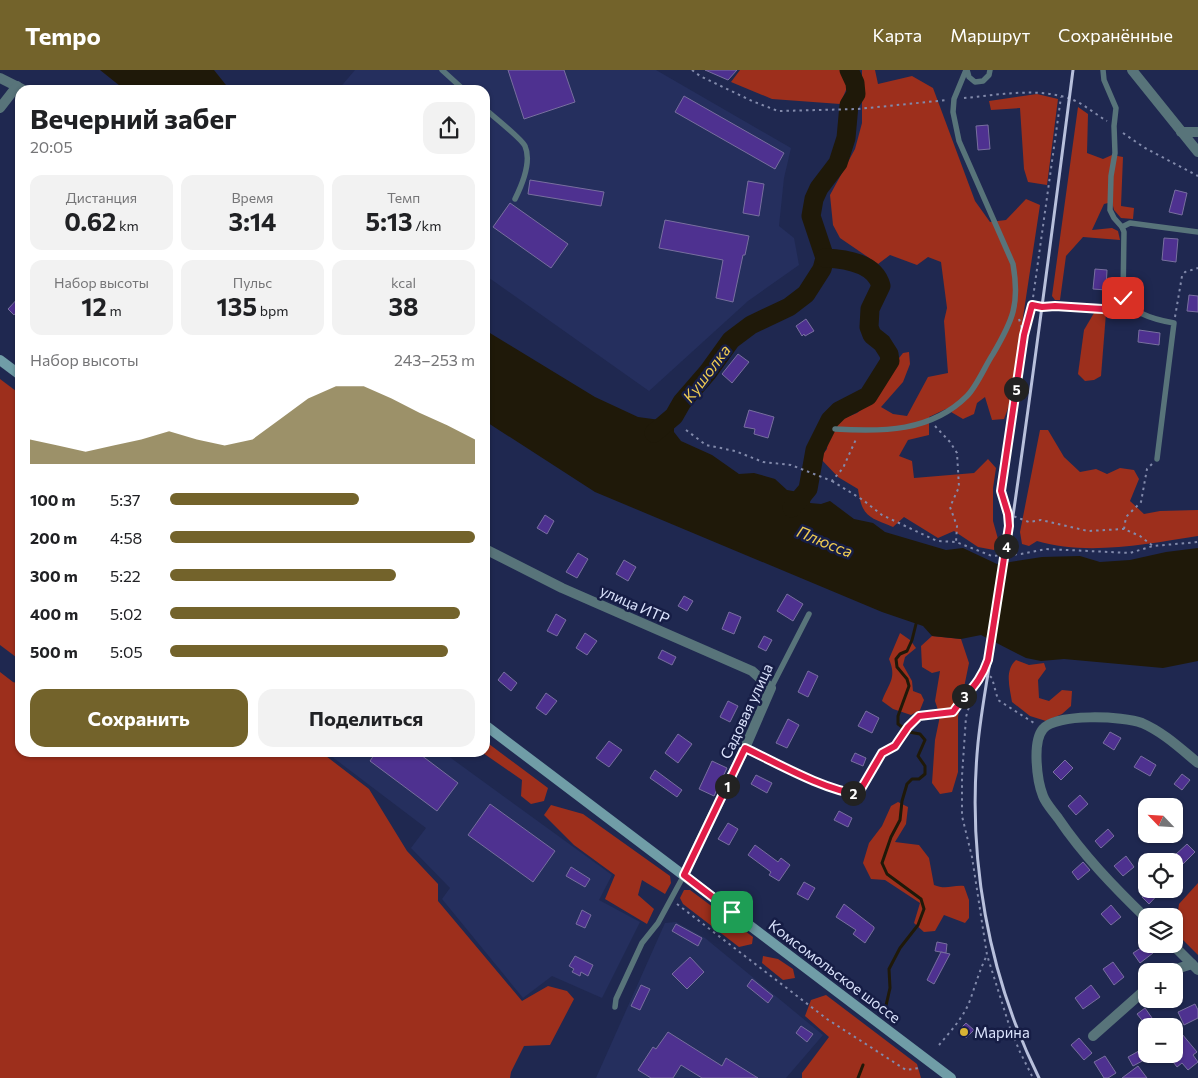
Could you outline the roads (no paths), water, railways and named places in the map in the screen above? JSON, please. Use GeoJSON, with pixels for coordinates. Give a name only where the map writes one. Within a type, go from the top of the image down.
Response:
{"type":"FeatureCollection","features":[{"type":"Feature","properties":{"kind":"main road"},"geometry":{"type":"LineString","coordinates":[[0,360],[15,371]]}},
{"type":"Feature","properties":{"kind":"main road","name":"Комсомольское шоссе"},"geometry":{"type":"LineString","coordinates":[[490,728],[951,1078]]}},
{"type":"Feature","properties":{"kind":"street"},"geometry":{"type":"LineString","coordinates":[[1132,70],[1198,152]]}},
{"type":"Feature","properties":{"kind":"street"},"geometry":{"type":"LineString","coordinates":[[0,78],[15,86]]}},
{"type":"Feature","properties":{"kind":"street"},"geometry":{"type":"LineString","coordinates":[[0,108],[15,93]]}},
{"type":"Feature","properties":{"kind":"street"},"geometry":{"type":"LineString","coordinates":[[1181,132],[1198,132]]}},
{"type":"Feature","properties":{"kind":"street","name":"улица ИТР"},"geometry":{"type":"LineString","coordinates":[[490,552],[562,588],[752,671],[771,688]]}},
{"type":"Feature","properties":{"kind":"street","name":"Садовая улица"},"geometry":{"type":"LineString","coordinates":[[684,875],[745,748],[771,688]]}},
{"type":"Feature","properties":{"kind":"street"},"geometry":{"type":"LineString","coordinates":[[1138,910],[1117,890],[1074,840],[1044,797],[1038,778],[1038,739],[1043,728],[1061,720],[1126,718],[1150,728],[1198,763]]}},
{"type":"Feature","properties":{"kind":"street"},"geometry":{"type":"LineString","coordinates":[[1181,953],[1195,967]]}},
{"type":"Feature","properties":{"kind":"street"},"geometry":{"type":"LineString","coordinates":[[1093,1036],[1138,996]]}},
{"type":"Feature","properties":{"kind":"lane"},"geometry":{"type":"LineString","coordinates":[[442,70],[458,85]]}},
{"type":"Feature","properties":{"kind":"lane"},"geometry":{"type":"LineString","coordinates":[[966,70],[969,77],[975,82],[983,81],[989,75],[990,70]]}},
{"type":"Feature","properties":{"kind":"lane"},"geometry":{"type":"LineString","coordinates":[[835,429],[860,431],[886,430],[930,421],[944,414],[968,395],[1006,332],[1015,307],[1017,285],[1013,264],[958,141],[953,112],[954,99],[966,70]]}},
{"type":"Feature","properties":{"kind":"lane"},"geometry":{"type":"LineString","coordinates":[[1103,70],[1104,80],[1116,108],[1114,126],[1115,153],[1110,210],[1124,232],[1123,298],[1127,305],[1160,320],[1174,323],[1157,459]]}},
{"type":"Feature","properties":{"kind":"lane"},"geometry":{"type":"LineString","coordinates":[[490,114],[525,145],[527,158],[521,188],[515,199]]}},
{"type":"Feature","properties":{"kind":"lane"},"geometry":{"type":"LineString","coordinates":[[1122,227],[1130,224],[1198,232]]}},
{"type":"Feature","properties":{"kind":"lane","name":"Садовая улица"},"geometry":{"type":"LineString","coordinates":[[771,688],[809,614]]}},
{"type":"Feature","properties":{"kind":"lane"},"geometry":{"type":"LineString","coordinates":[[745,748],[820,783],[843,792],[858,794]]}},
{"type":"Feature","properties":{"kind":"lane"},"geometry":{"type":"LineString","coordinates":[[615,1007],[616,999],[642,943],[658,923],[684,875]]}},
{"type":"Feature","properties":{"kind":"water"},"geometry":{"type":"Polygon","coordinates":[[[100,70],[214,70],[226,85],[119,85],[100,70]]]}},
{"type":"Feature","properties":{"kind":"water","name":"Плюсса"},"geometry":{"type":"Polygon","coordinates":[[[490,333],[595,397],[638,417],[660,420],[674,416],[674,432],[681,441],[712,455],[739,474],[754,473],[775,479],[787,490],[798,492],[808,489],[811,494],[810,503],[821,504],[830,501],[854,519],[873,523],[885,532],[946,550],[963,548],[997,564],[1042,557],[1080,556],[1100,562],[1130,560],[1166,552],[1198,548],[1198,661],[1163,668],[1064,659],[1041,661],[1026,658],[981,635],[961,639],[932,636],[923,626],[882,612],[595,492],[490,424],[490,333]]]}},
{"type":"Feature","properties":{"kind":"waterway","name":"Кушолка"},"geometry":{"type":"LineString","coordinates":[[654,433],[674,416],[682,402],[708,372],[731,340],[751,325],[789,307],[806,294],[822,269],[825,258],[811,216],[814,199],[819,188],[838,163],[846,138],[849,105],[856,94],[855,83],[849,70]]}},
{"type":"Feature","properties":{"kind":"waterway","name":"Кушолка"},"geometry":{"type":"LineString","coordinates":[[792,508],[808,489],[815,450],[830,420],[839,411],[868,396],[890,361],[889,354],[882,343],[872,335],[869,327],[870,309],[881,286],[878,278],[873,272],[859,264],[825,258]]}},
{"type":"Feature","properties":{"kind":"waterway"},"geometry":{"type":"LineString","coordinates":[[885,1010],[890,988],[889,969],[900,948],[918,925],[924,909],[921,899],[887,874],[882,863],[891,837],[900,820],[902,801],[907,784],[912,779],[919,779],[925,774],[925,766],[918,756],[925,740],[920,734],[909,732],[898,724],[898,716],[909,686],[907,679],[897,667],[896,659],[900,654],[907,651],[916,624]]}},
{"type":"Feature","properties":{"kind":"waterway"},"geometry":{"type":"LineString","coordinates":[[858,1078],[863,1065]]}},
{"type":"Feature","properties":{"kind":"railway"},"geometry":{"type":"LineString","coordinates":[[1039,1078],[1021,1039],[994,957],[985,915],[979,872],[975,786],[981,721],[1008,551],[1073,70]]}},
{"type":"Feature","properties":{"kind":"place","name":"Марина"},"geometry":{"type":"Point","coordinates":[964,1032]}}]}
